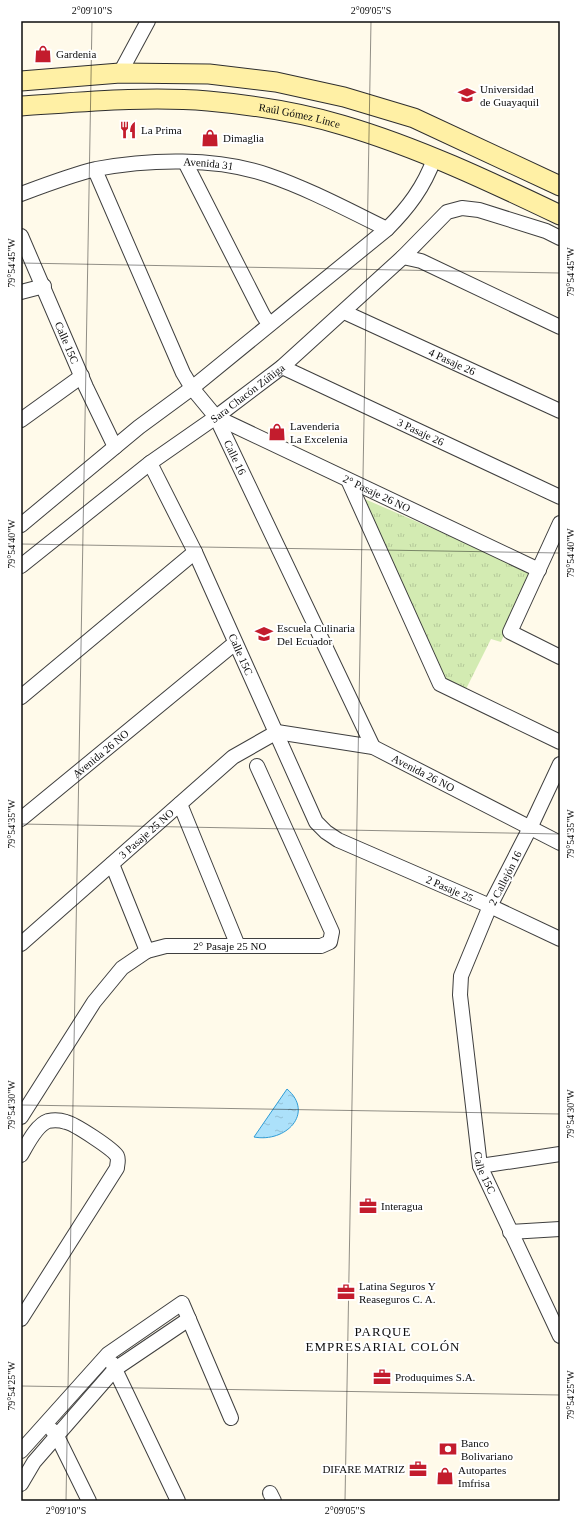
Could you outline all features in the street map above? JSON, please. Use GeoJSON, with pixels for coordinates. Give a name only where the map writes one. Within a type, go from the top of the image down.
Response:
{"type":"FeatureCollection","features":[{"type":"Feature","properties":{"kind":"main road"},"geometry":{"type":"LineString","coordinates":[[21,81],[120,73],[209,74],[276,82],[344,97],[414,118],[560,186]]}},
{"type":"Feature","properties":{"kind":"main road","name":"Raúl Gómez Lince"},"geometry":{"type":"LineString","coordinates":[[21,106],[127,99],[207,101],[271,109],[341,124],[407,147],[508,190],[560,215]]}},
{"type":"Feature","properties":{"kind":"main road"},"geometry":{"type":"LineString","coordinates":[[508,190],[541,211],[560,226]]}},
{"type":"Feature","properties":{"kind":"street"},"geometry":{"type":"LineString","coordinates":[[120,73],[148,21]]}},
{"type":"Feature","properties":{"kind":"street"},"geometry":{"type":"LineString","coordinates":[[21,525],[115,447],[192,388],[387,229],[407,209],[418,193],[434,159]]}},
{"type":"Feature","properties":{"kind":"street","name":"Avenida 31"},"geometry":{"type":"LineString","coordinates":[[21,194],[95,170],[141,162],[185,162],[228,165],[267,174],[326,198],[387,229]]}},
{"type":"Feature","properties":{"kind":"street"},"geometry":{"type":"LineString","coordinates":[[185,162],[269,324]]}},
{"type":"Feature","properties":{"kind":"street","name":"Calle 16"},"geometry":{"type":"LineString","coordinates":[[95,170],[183,373],[192,388],[216,417],[374,747]]}},
{"type":"Feature","properties":{"kind":"street","name":"Sara Chacón Zúñiga"},"geometry":{"type":"LineString","coordinates":[[21,566],[150,463],[216,417],[282,367],[344,312],[447,212],[462,208],[479,210],[546,231],[560,238]]}},
{"type":"Feature","properties":{"kind":"street","name":"Calle 15C"},"geometry":{"type":"LineString","coordinates":[[21,236],[82,376],[115,447]]}},
{"type":"Feature","properties":{"kind":"street"},"geometry":{"type":"LineString","coordinates":[[402,257],[420,261],[560,327]]}},
{"type":"Feature","properties":{"kind":"street"},"geometry":{"type":"LineString","coordinates":[[21,292],[44,286]]}},
{"type":"Feature","properties":{"kind":"street","name":"4 Pasaje 26"},"geometry":{"type":"LineString","coordinates":[[344,312],[560,412]]}},
{"type":"Feature","properties":{"kind":"street","name":"3 Pasaje 26"},"geometry":{"type":"LineString","coordinates":[[282,367],[560,497]]}},
{"type":"Feature","properties":{"kind":"street"},"geometry":{"type":"LineString","coordinates":[[21,420],[82,376]]}},
{"type":"Feature","properties":{"kind":"street","name":"2° Pasaje 26 NO"},"geometry":{"type":"LineString","coordinates":[[216,417],[349,482],[539,570]]}},
{"type":"Feature","properties":{"kind":"street","name":"Calle 15C"},"geometry":{"type":"LineString","coordinates":[[150,463],[195,552],[235,643],[277,732],[316,822],[326,832],[338,840]]}},
{"type":"Feature","properties":{"kind":"street"},"geometry":{"type":"LineString","coordinates":[[349,482],[439,682],[443,687],[560,742]]}},
{"type":"Feature","properties":{"kind":"street"},"geometry":{"type":"LineString","coordinates":[[560,523],[510,629],[511,634],[560,657]]}},
{"type":"Feature","properties":{"kind":"street"},"geometry":{"type":"LineString","coordinates":[[21,697],[195,552]]}},
{"type":"Feature","properties":{"kind":"street","name":"Avenida 26 NO"},"geometry":{"type":"LineString","coordinates":[[21,819],[235,643]]}},
{"type":"Feature","properties":{"kind":"street","name":"Avenida 26 NO"},"geometry":{"type":"LineString","coordinates":[[277,732],[374,747],[560,843]]}},
{"type":"Feature","properties":{"kind":"street","name":"3 Pasaje 25 NO"},"geometry":{"type":"LineString","coordinates":[[21,944],[233,757],[277,732]]}},
{"type":"Feature","properties":{"kind":"street","name":"2 Callejón 16"},"geometry":{"type":"LineString","coordinates":[[460,996],[461,976],[490,906],[530,828],[560,764]]}},
{"type":"Feature","properties":{"kind":"street","name":"2° Pasaje 25 NO"},"geometry":{"type":"LineString","coordinates":[[21,1118],[94,1002],[122,968],[147,951],[166,946],[321,946],[330,942],[332,932],[258,766]]}},
{"type":"Feature","properties":{"kind":"street"},"geometry":{"type":"LineString","coordinates":[[180,804],[238,946]]}},
{"type":"Feature","properties":{"kind":"street","name":"2 Pasaje 25"},"geometry":{"type":"LineString","coordinates":[[338,840],[490,906],[560,939]]}},
{"type":"Feature","properties":{"kind":"street"},"geometry":{"type":"LineString","coordinates":[[112,864],[147,951]]}},
{"type":"Feature","properties":{"kind":"street","name":"Calle 15C"},"geometry":{"type":"LineString","coordinates":[[460,996],[480,1166],[510,1232],[553,1308],[560,1336]]}},
{"type":"Feature","properties":{"kind":"street"},"geometry":{"type":"LineString","coordinates":[[21,1155],[40,1127],[47,1122],[56,1120],[67,1122],[107,1147],[116,1155],[118,1161],[117,1168],[21,1319]]}},
{"type":"Feature","properties":{"kind":"street"},"geometry":{"type":"LineString","coordinates":[[480,1166],[560,1154]]}},
{"type":"Feature","properties":{"kind":"street"},"geometry":{"type":"LineString","coordinates":[[510,1232],[560,1229]]}},
{"type":"Feature","properties":{"kind":"street"},"geometry":{"type":"LineString","coordinates":[[21,1451],[108,1354],[182,1303],[231,1418]]}},
{"type":"Feature","properties":{"kind":"street"},"geometry":{"type":"LineString","coordinates":[[21,1484],[34,1462],[115,1370],[189,1319]]}},
{"type":"Feature","properties":{"kind":"street"},"geometry":{"type":"LineString","coordinates":[[108,1354],[178,1501]]}},
{"type":"Feature","properties":{"kind":"street"},"geometry":{"type":"LineString","coordinates":[[46,1424],[57,1436],[88,1501]]}},
{"type":"Feature","properties":{"kind":"green space"},"geometry":{"type":"Polygon","coordinates":[[[360,497],[531,571],[501,642],[491,639],[466,689],[447,684],[360,497]]]}},
{"type":"Feature","properties":{"kind":"water"},"geometry":{"type":"Polygon","coordinates":[[[287,1089],[295,1098],[298,1107],[297,1116],[293,1124],[286,1131],[277,1135],[266,1138],[254,1137],[287,1089]]]}},
{"type":"Feature","properties":{"kind":"place","name":"Gardenia"},"geometry":{"type":"Point","coordinates":[43,54]}},
{"type":"Feature","properties":{"kind":"place","name":"Universidad de Guayaquil"},"geometry":{"type":"Point","coordinates":[467,95]}},
{"type":"Feature","properties":{"kind":"place","name":"La Prima"},"geometry":{"type":"Point","coordinates":[128,130]}},
{"type":"Feature","properties":{"kind":"place","name":"Dimaglia"},"geometry":{"type":"Point","coordinates":[210,138]}},
{"type":"Feature","properties":{"kind":"place","name":"Lavenderia La Excelenia"},"geometry":{"type":"Point","coordinates":[277,432]}},
{"type":"Feature","properties":{"kind":"place","name":"Escuela Culinaria Del Ecuador"},"geometry":{"type":"Point","coordinates":[264,634]}},
{"type":"Feature","properties":{"kind":"place","name":"Interagua"},"geometry":{"type":"Point","coordinates":[368,1206]}},
{"type":"Feature","properties":{"kind":"place","name":"Latina Seguros Y Reaseguros C. A."},"geometry":{"type":"Point","coordinates":[346,1292]}},
{"type":"Feature","properties":{"kind":"place","name":"Produquimes S.A."},"geometry":{"type":"Point","coordinates":[382,1377]}},
{"type":"Feature","properties":{"kind":"place","name":"Banco Bolivariano"},"geometry":{"type":"Point","coordinates":[448,1449]}},
{"type":"Feature","properties":{"kind":"place","name":"DIFARE MATRIZ"},"geometry":{"type":"Point","coordinates":[418,1469]}},
{"type":"Feature","properties":{"kind":"place","name":"Autopartes Imfrisa"},"geometry":{"type":"Point","coordinates":[445,1476]}},
{"type":"Feature","properties":{"kind":"district","name":"PARQUE EMPRESARIAL COLÓN"},"geometry":{"type":"Point","coordinates":[383,1338]}}]}
